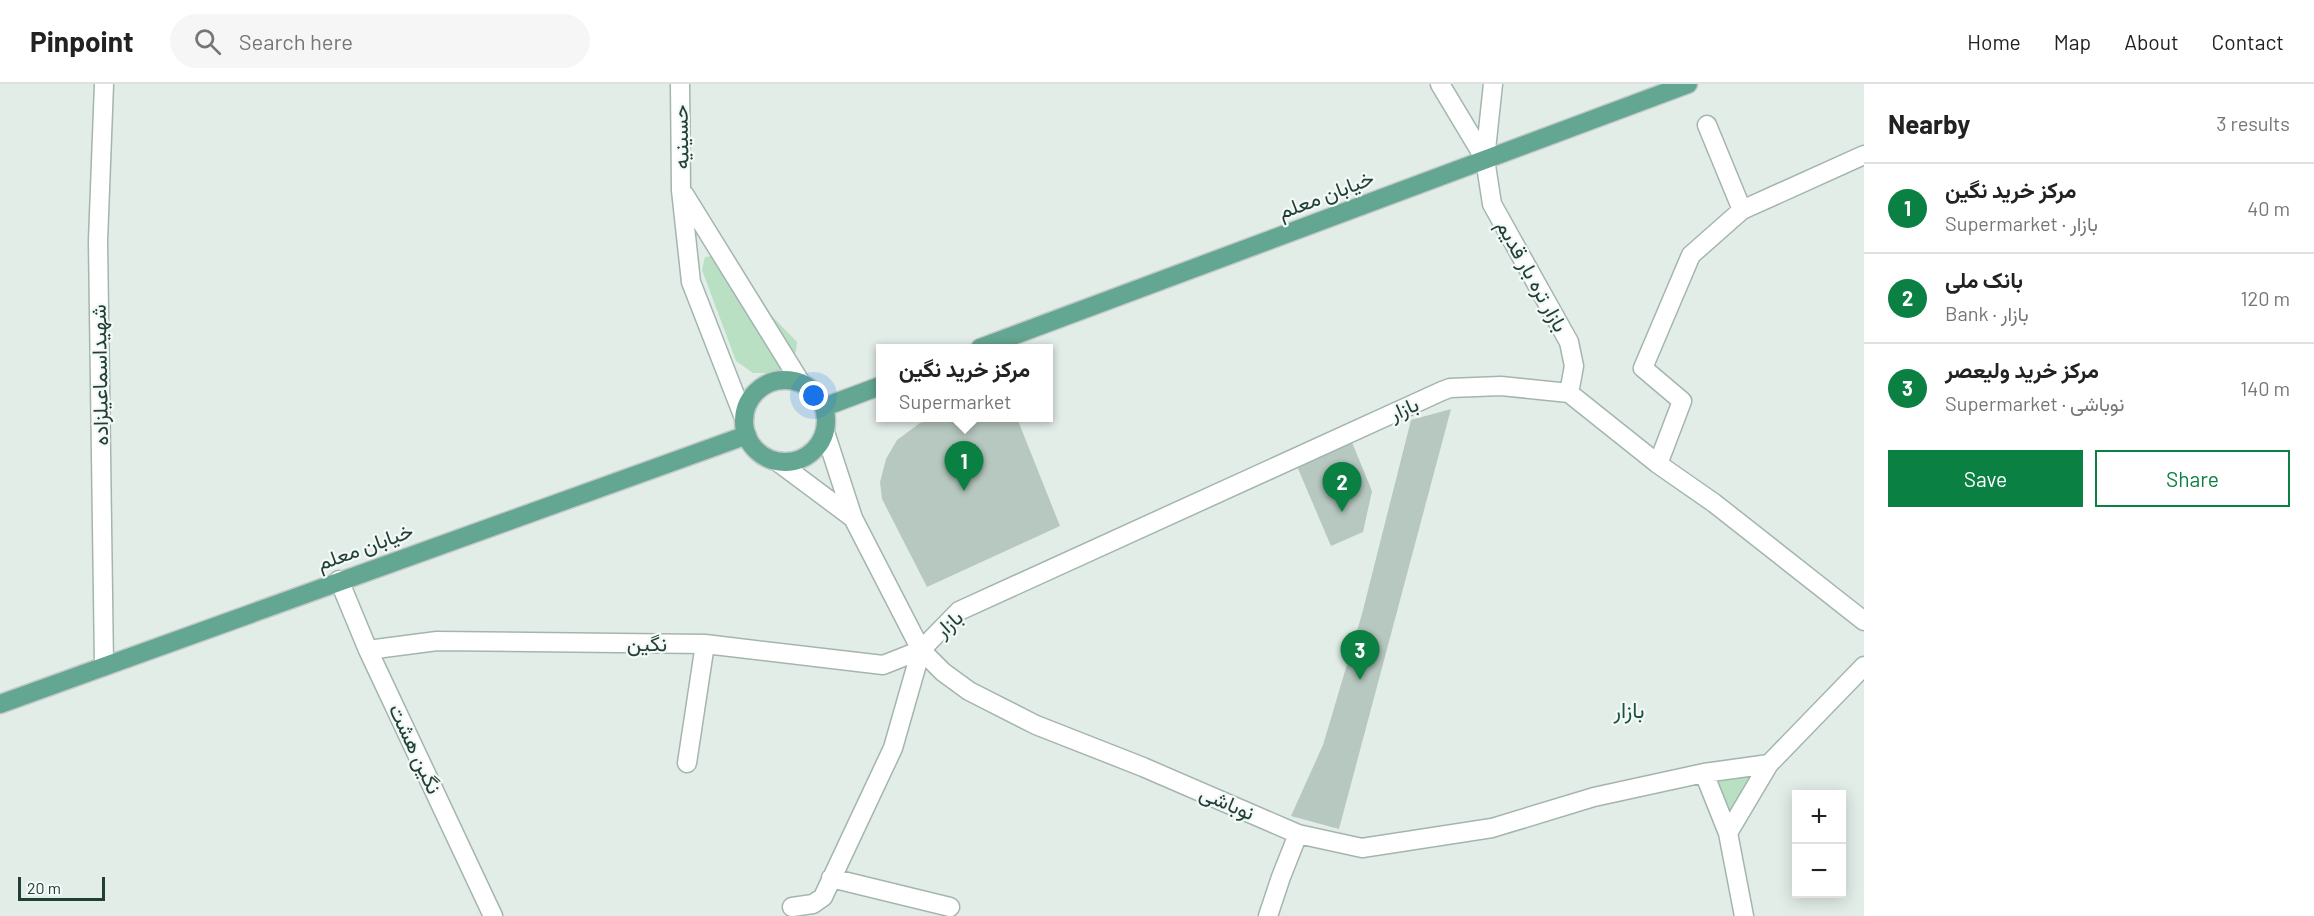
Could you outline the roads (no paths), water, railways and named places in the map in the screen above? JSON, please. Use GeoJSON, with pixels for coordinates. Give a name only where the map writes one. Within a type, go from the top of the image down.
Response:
{"type":"FeatureCollection","features":[{"type":"Feature","properties":{"kind":"main road","name":"خیابان معلم"},"geometry":{"type":"LineString","coordinates":[[991,344],[1688,84]]}},
{"type":"Feature","properties":{"kind":"main road"},"geometry":{"type":"LineString","coordinates":[[784,380],[801,383],[815,392],[824,407],[825,432],[817,448],[796,461],[778,462],[762,455],[756,450],[746,427],[749,402],[760,388],[784,380]]}},
{"type":"Feature","properties":{"kind":"main road"},"geometry":{"type":"LineString","coordinates":[[824,407],[876,388]]}},
{"type":"Feature","properties":{"kind":"main road","name":"خیابان معلم"},"geometry":{"type":"LineString","coordinates":[[0,704],[746,427]]}},
{"type":"Feature","properties":{"kind":"street","name":"شهیداسماعیلزاده"},"geometry":{"type":"LineString","coordinates":[[104,84],[98,241],[104,666]]}},
{"type":"Feature","properties":{"kind":"street","name":"حسینیه"},"geometry":{"type":"LineString","coordinates":[[680,84],[681,190],[691,282],[746,427]]}},
{"type":"Feature","properties":{"kind":"street"},"geometry":{"type":"LineString","coordinates":[[1440,84],[1485,159]]}},
{"type":"Feature","properties":{"kind":"street"},"geometry":{"type":"LineString","coordinates":[[1485,159],[1493,84]]}},
{"type":"Feature","properties":{"kind":"street"},"geometry":{"type":"LineString","coordinates":[[1707,125],[1742,210]]}},
{"type":"Feature","properties":{"kind":"street"},"geometry":{"type":"LineString","coordinates":[[1658,464],[1682,401],[1643,368],[1691,255],[1742,210],[1864,155]]}},
{"type":"Feature","properties":{"kind":"street","name":"بازار تره بار قدیم"},"geometry":{"type":"LineString","coordinates":[[1485,159],[1492,204],[1569,342],[1574,366],[1569,393]]}},
{"type":"Feature","properties":{"kind":"street"},"geometry":{"type":"LineString","coordinates":[[681,190],[801,383]]}},
{"type":"Feature","properties":{"kind":"street","name":"بازار"},"geometry":{"type":"LineString","coordinates":[[921,650],[959,611],[1450,388],[1501,386],[1569,393]]}},
{"type":"Feature","properties":{"kind":"street"},"geometry":{"type":"LineString","coordinates":[[1569,393],[1864,621]]}},
{"type":"Feature","properties":{"kind":"street","name":"نوباشی"},"geometry":{"type":"LineString","coordinates":[[825,432],[853,518],[921,650],[943,672],[969,691],[1036,725],[1143,767],[1298,834],[1362,848],[1492,828],[1594,797],[1704,773],[1769,764]]}},
{"type":"Feature","properties":{"kind":"street"},"geometry":{"type":"LineString","coordinates":[[778,462],[853,518]]}},
{"type":"Feature","properties":{"kind":"street","name":"نگین هشت"},"geometry":{"type":"LineString","coordinates":[[339,580],[368,650],[493,916]]}},
{"type":"Feature","properties":{"kind":"street","name":"نگین"},"geometry":{"type":"LineString","coordinates":[[368,650],[437,640],[705,644],[883,665],[921,650]]}},
{"type":"Feature","properties":{"kind":"street"},"geometry":{"type":"LineString","coordinates":[[687,763],[705,644]]}},
{"type":"Feature","properties":{"kind":"street"},"geometry":{"type":"LineString","coordinates":[[792,907],[818,902],[824,897],[892,748],[921,650]]}},
{"type":"Feature","properties":{"kind":"street"},"geometry":{"type":"LineString","coordinates":[[1728,833],[1769,764],[1864,666]]}},
{"type":"Feature","properties":{"kind":"street"},"geometry":{"type":"LineString","coordinates":[[1704,773],[1728,833],[1743,916]]}},
{"type":"Feature","properties":{"kind":"street"},"geometry":{"type":"LineString","coordinates":[[1268,916],[1298,834]]}},
{"type":"Feature","properties":{"kind":"street"},"geometry":{"type":"LineString","coordinates":[[831,879],[950,907]]}},
{"type":"Feature","properties":{"kind":"place","name":"مرکز خرید نگین"},"geometry":{"type":"Point","coordinates":[964,491]}},
{"type":"Feature","properties":{"kind":"place","name":"بانک ملی"},"geometry":{"type":"Point","coordinates":[1342,512]}},
{"type":"Feature","properties":{"kind":"place","name":"مرکز خرید ولیعصر"},"geometry":{"type":"Point","coordinates":[1360,680]}},
{"type":"Feature","properties":{"kind":"district","name":"بازار"},"geometry":{"type":"Point","coordinates":[1629,710]}}]}
